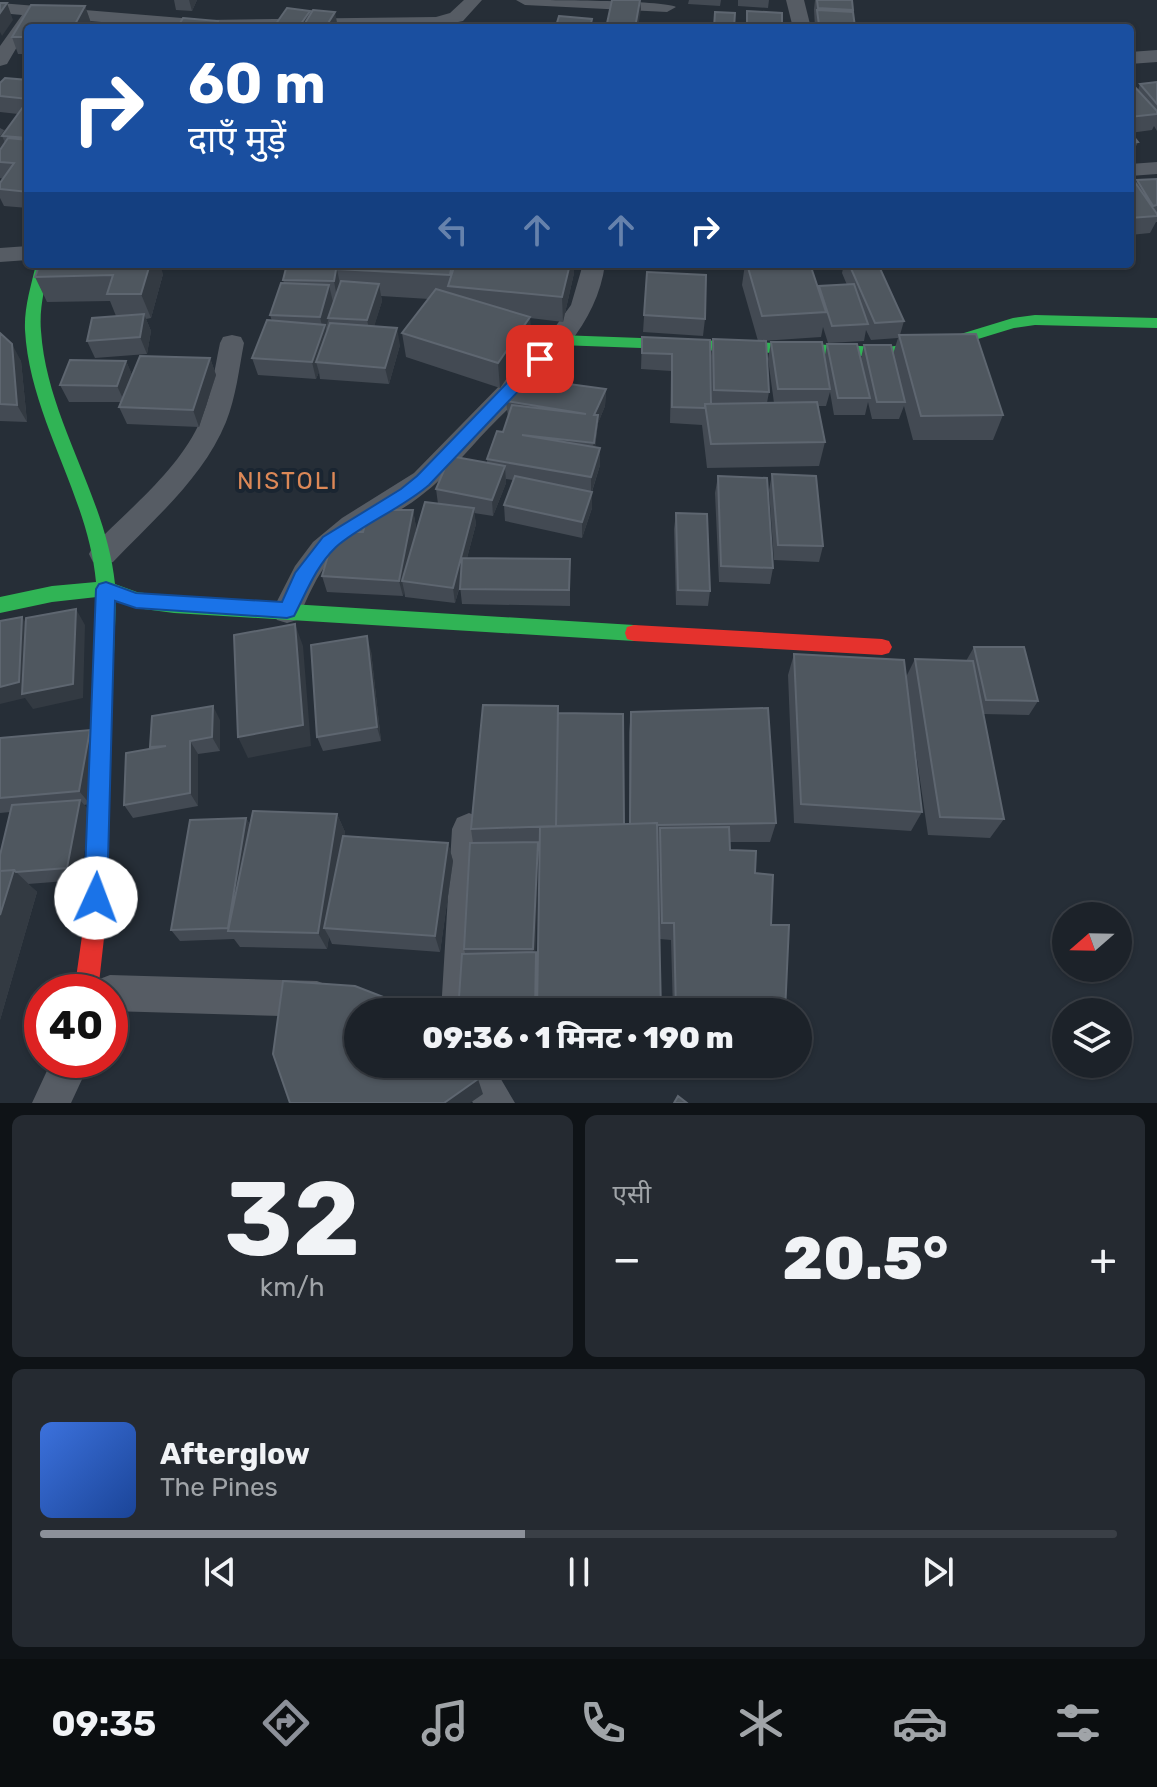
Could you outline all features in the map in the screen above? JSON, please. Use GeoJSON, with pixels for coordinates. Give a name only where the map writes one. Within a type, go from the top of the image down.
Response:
{"type":"FeatureCollection","features":[{"type":"Feature","properties":{"kind":"street"},"geometry":{"type":"LineString","coordinates":[[448,24],[463,15],[473,0]]}},
{"type":"Feature","properties":{"kind":"street"},"geometry":{"type":"LineString","coordinates":[[525,0],[667,7]]}},
{"type":"Feature","properties":{"kind":"street"},"geometry":{"type":"LineString","coordinates":[[795,0],[801,24]]}},
{"type":"Feature","properties":{"kind":"street"},"geometry":{"type":"LineString","coordinates":[[0,8],[172,24]]}},
{"type":"Feature","properties":{"kind":"street"},"geometry":{"type":"LineString","coordinates":[[27,24],[33,12]]}},
{"type":"Feature","properties":{"kind":"street"},"geometry":{"type":"LineString","coordinates":[[5,69],[24,30]]}},
{"type":"Feature","properties":{"kind":"street"},"geometry":{"type":"LineString","coordinates":[[1134,58],[1157,56]]}},
{"type":"Feature","properties":{"kind":"street"},"geometry":{"type":"LineString","coordinates":[[1134,170],[1157,168]]}},
{"type":"Feature","properties":{"kind":"street"},"geometry":{"type":"LineString","coordinates":[[0,255],[24,253]]}},
{"type":"Feature","properties":{"kind":"street"},"geometry":{"type":"LineString","coordinates":[[42,268],[33,328],[36,365],[46,405],[103,554],[106,589],[94,929],[88,974]]}},
{"type":"Feature","properties":{"kind":"street"},"geometry":{"type":"LineString","coordinates":[[287,611],[302,578],[330,542],[407,494],[423,480],[559,340],[572,324],[583,302],[591,285],[593,268]]}},
{"type":"Feature","properties":{"kind":"street"},"geometry":{"type":"LineString","coordinates":[[559,340],[887,352],[942,345],[1013,323],[1035,320],[1157,323]]}},
{"type":"Feature","properties":{"kind":"street"},"geometry":{"type":"LineString","coordinates":[[103,554],[188,460],[210,431],[232,343]]}},
{"type":"Feature","properties":{"kind":"street"},"geometry":{"type":"LineString","coordinates":[[0,605],[52,594],[106,589],[136,600],[394,620],[882,647]]}},
{"type":"Feature","properties":{"kind":"street"},"geometry":{"type":"LineString","coordinates":[[461,998],[478,844]]}},
{"type":"Feature","properties":{"kind":"street"},"geometry":{"type":"LineString","coordinates":[[128,994],[344,1000]]}},
{"type":"Feature","properties":{"kind":"street"},"geometry":{"type":"LineString","coordinates":[[51,1103],[63,1078]]}},
{"type":"Feature","properties":{"kind":"street"},"geometry":{"type":"LineString","coordinates":[[479,1078],[496,1103]]}},
{"type":"Feature","properties":{"kind":"building"},"geometry":{"type":"Polygon","coordinates":[[[612,0],[640,0],[636,24],[607,24],[612,0]]]}},
{"type":"Feature","properties":{"kind":"building"},"geometry":{"type":"Polygon","coordinates":[[[817,0],[852,0],[853,10],[818,8],[817,0]]]}},
{"type":"Feature","properties":{"kind":"building"},"geometry":{"type":"Polygon","coordinates":[[[31,5],[85,6],[75,24],[24,24],[24,37],[12,37],[31,5]]]}},
{"type":"Feature","properties":{"kind":"building"},"geometry":{"type":"Polygon","coordinates":[[[287,8],[310,11],[301,24],[276,24],[287,8]]]}},
{"type":"Feature","properties":{"kind":"building"},"geometry":{"type":"Polygon","coordinates":[[[313,10],[335,12],[328,24],[304,24],[313,10]]]}},
{"type":"Feature","properties":{"kind":"building"},"geometry":{"type":"Polygon","coordinates":[[[817,10],[853,12],[855,24],[819,24],[817,10]]]}},
{"type":"Feature","properties":{"kind":"building"},"geometry":{"type":"Polygon","coordinates":[[[747,11],[782,13],[782,24],[747,24],[747,11]]]}},
{"type":"Feature","properties":{"kind":"building"},"geometry":{"type":"Polygon","coordinates":[[[715,12],[735,13],[734,24],[714,24],[715,12]]]}},
{"type":"Feature","properties":{"kind":"building"},"geometry":{"type":"Polygon","coordinates":[[[559,16],[592,19],[591,24],[557,24],[559,16]]]}},
{"type":"Feature","properties":{"kind":"building"},"geometry":{"type":"Polygon","coordinates":[[[183,18],[218,21],[216,24],[179,24],[183,18]]]}},
{"type":"Feature","properties":{"kind":"building"},"geometry":{"type":"Polygon","coordinates":[[[5,78],[24,80],[24,99],[0,96],[0,83],[5,78]]]}},
{"type":"Feature","properties":{"kind":"building"},"geometry":{"type":"Polygon","coordinates":[[[1157,82],[1157,104],[1140,84],[1157,82]]]}},
{"type":"Feature","properties":{"kind":"building"},"geometry":{"type":"Polygon","coordinates":[[[1134,86],[1157,111],[1157,114],[1134,117],[1134,86]]]}},
{"type":"Feature","properties":{"kind":"building"},"geometry":{"type":"Polygon","coordinates":[[[23,107],[24,107],[24,138],[2,136],[23,107]]]}},
{"type":"Feature","properties":{"kind":"building"},"geometry":{"type":"Polygon","coordinates":[[[8,138],[24,140],[24,192],[0,189],[0,183],[14,163],[0,162],[0,150],[8,138]]]}},
{"type":"Feature","properties":{"kind":"building"},"geometry":{"type":"Polygon","coordinates":[[[1157,179],[1157,205],[1153,206],[1137,180],[1157,179]]]}},
{"type":"Feature","properties":{"kind":"building"},"geometry":{"type":"Polygon","coordinates":[[[1134,181],[1157,214],[1134,218],[1134,181]]]}},
{"type":"Feature","properties":{"kind":"building"},"geometry":{"type":"Polygon","coordinates":[[[38,268],[149,268],[141,294],[107,294],[113,275],[35,277],[38,268]]]}},
{"type":"Feature","properties":{"kind":"building"},"geometry":{"type":"Polygon","coordinates":[[[286,268],[336,268],[334,281],[283,280],[286,268]]]}},
{"type":"Feature","properties":{"kind":"building"},"geometry":{"type":"Polygon","coordinates":[[[337,268],[451,268],[450,275],[337,268]]]}},
{"type":"Feature","properties":{"kind":"building"},"geometry":{"type":"Polygon","coordinates":[[[454,268],[569,268],[562,297],[448,286],[454,268]]]}},
{"type":"Feature","properties":{"kind":"building"},"geometry":{"type":"Polygon","coordinates":[[[748,268],[811,268],[826,312],[762,316],[748,268]]]}},
{"type":"Feature","properties":{"kind":"building"},"geometry":{"type":"Polygon","coordinates":[[[851,268],[880,268],[904,321],[875,323],[851,268]]]}},
{"type":"Feature","properties":{"kind":"building"},"geometry":{"type":"Polygon","coordinates":[[[647,272],[706,275],[705,319],[644,315],[647,272]]]}},
{"type":"Feature","properties":{"kind":"building"},"geometry":{"type":"Polygon","coordinates":[[[341,281],[379,284],[367,320],[328,318],[341,281]]]}},
{"type":"Feature","properties":{"kind":"building"},"geometry":{"type":"Polygon","coordinates":[[[281,283],[329,285],[320,317],[270,315],[281,283]]]}},
{"type":"Feature","properties":{"kind":"building"},"geometry":{"type":"Polygon","coordinates":[[[854,284],[868,324],[832,326],[819,286],[854,284]]]}},
{"type":"Feature","properties":{"kind":"building"},"geometry":{"type":"Polygon","coordinates":[[[436,289],[530,317],[498,363],[402,333],[436,289]]]}},
{"type":"Feature","properties":{"kind":"building"},"geometry":{"type":"Polygon","coordinates":[[[144,314],[140,337],[87,341],[92,318],[144,314]]]}},
{"type":"Feature","properties":{"kind":"building"},"geometry":{"type":"Polygon","coordinates":[[[267,320],[325,325],[312,362],[252,358],[267,320]]]}},
{"type":"Feature","properties":{"kind":"building"},"geometry":{"type":"Polygon","coordinates":[[[330,323],[397,328],[385,368],[316,362],[330,323]]]}},
{"type":"Feature","properties":{"kind":"building"},"geometry":{"type":"Polygon","coordinates":[[[0,333],[12,344],[17,405],[0,404],[0,333]]]}},
{"type":"Feature","properties":{"kind":"building"},"geometry":{"type":"Polygon","coordinates":[[[976,334],[1003,415],[921,416],[899,335],[976,334]]]}},
{"type":"Feature","properties":{"kind":"building"},"geometry":{"type":"Polygon","coordinates":[[[642,337],[710,340],[711,404],[705,404],[705,408],[672,407],[672,354],[642,353],[642,337]]]}},
{"type":"Feature","properties":{"kind":"building"},"geometry":{"type":"Polygon","coordinates":[[[713,339],[766,341],[769,392],[714,390],[713,339]]]}},
{"type":"Feature","properties":{"kind":"building"},"geometry":{"type":"Polygon","coordinates":[[[771,342],[822,342],[830,389],[778,389],[771,342]]]}},
{"type":"Feature","properties":{"kind":"building"},"geometry":{"type":"Polygon","coordinates":[[[827,344],[857,344],[870,398],[838,398],[827,344]]]}},
{"type":"Feature","properties":{"kind":"building"},"geometry":{"type":"Polygon","coordinates":[[[864,345],[891,345],[905,402],[877,402],[864,345]]]}},
{"type":"Feature","properties":{"kind":"building"},"geometry":{"type":"Polygon","coordinates":[[[140,356],[210,358],[193,410],[119,407],[140,356]]]}},
{"type":"Feature","properties":{"kind":"building"},"geometry":{"type":"Polygon","coordinates":[[[70,360],[126,361],[117,386],[60,385],[70,360]]]}},
{"type":"Feature","properties":{"kind":"building"},"geometry":{"type":"Polygon","coordinates":[[[517,377],[606,389],[594,415],[598,415],[594,443],[522,435],[600,448],[591,477],[487,459],[497,431],[503,432],[512,405],[586,414],[506,401],[517,377]]]}},
{"type":"Feature","properties":{"kind":"building"},"geometry":{"type":"Polygon","coordinates":[[[817,402],[825,442],[711,444],[705,404],[817,402]]]}},
{"type":"Feature","properties":{"kind":"building"},"geometry":{"type":"Polygon","coordinates":[[[450,456],[505,466],[492,500],[436,489],[450,456]]]}},
{"type":"Feature","properties":{"kind":"building"},"geometry":{"type":"Polygon","coordinates":[[[772,474],[816,476],[823,546],[778,545],[772,474]]]}},
{"type":"Feature","properties":{"kind":"building"},"geometry":{"type":"Polygon","coordinates":[[[515,476],[592,492],[582,522],[504,505],[515,476]]]}},
{"type":"Feature","properties":{"kind":"building"},"geometry":{"type":"Polygon","coordinates":[[[718,476],[767,478],[773,568],[721,566],[718,476]]]}},
{"type":"Feature","properties":{"kind":"building"},"geometry":{"type":"Polygon","coordinates":[[[425,502],[474,508],[453,588],[402,581],[425,502]]]}},
{"type":"Feature","properties":{"kind":"building"},"geometry":{"type":"Polygon","coordinates":[[[369,510],[413,510],[399,581],[322,576],[335,532],[363,532],[369,510]]]}},
{"type":"Feature","properties":{"kind":"building"},"geometry":{"type":"Polygon","coordinates":[[[676,513],[707,514],[710,591],[678,590],[676,513]]]}},
{"type":"Feature","properties":{"kind":"building"},"geometry":{"type":"Polygon","coordinates":[[[462,558],[570,559],[569,590],[460,589],[462,558]]]}},
{"type":"Feature","properties":{"kind":"building"},"geometry":{"type":"Polygon","coordinates":[[[76,609],[73,684],[22,694],[26,618],[76,609]]]}},
{"type":"Feature","properties":{"kind":"building"},"geometry":{"type":"Polygon","coordinates":[[[22,617],[19,682],[0,687],[0,621],[22,617]]]}},
{"type":"Feature","properties":{"kind":"building"},"geometry":{"type":"Polygon","coordinates":[[[295,624],[303,725],[238,737],[234,635],[295,624]]]}},
{"type":"Feature","properties":{"kind":"building"},"geometry":{"type":"Polygon","coordinates":[[[367,636],[377,727],[317,737],[311,645],[367,636]]]}},
{"type":"Feature","properties":{"kind":"building"},"geometry":{"type":"Polygon","coordinates":[[[974,647],[1024,647],[1038,701],[986,700],[974,647]]]}},
{"type":"Feature","properties":{"kind":"building"},"geometry":{"type":"Polygon","coordinates":[[[794,654],[904,660],[922,812],[801,804],[794,654]]]}},
{"type":"Feature","properties":{"kind":"building"},"geometry":{"type":"Polygon","coordinates":[[[915,659],[973,661],[1004,819],[940,817],[915,659]]]}},
{"type":"Feature","properties":{"kind":"building"},"geometry":{"type":"Polygon","coordinates":[[[483,705],[558,706],[556,826],[471,829],[483,705]]]}},
{"type":"Feature","properties":{"kind":"building"},"geometry":{"type":"Polygon","coordinates":[[[213,706],[212,737],[190,741],[190,793],[124,805],[126,753],[166,746],[150,747],[152,716],[213,706]]]}},
{"type":"Feature","properties":{"kind":"building"},"geometry":{"type":"Polygon","coordinates":[[[768,708],[776,823],[630,824],[631,712],[768,708]]]}},
{"type":"Feature","properties":{"kind":"building"},"geometry":{"type":"Polygon","coordinates":[[[558,713],[623,714],[624,824],[556,826],[558,713]]]}},
{"type":"Feature","properties":{"kind":"building"},"geometry":{"type":"Polygon","coordinates":[[[90,730],[79,791],[0,798],[0,738],[90,730]]]}},
{"type":"Feature","properties":{"kind":"building"},"geometry":{"type":"Polygon","coordinates":[[[80,800],[67,868],[0,871],[0,855],[12,805],[80,800]]]}},
{"type":"Feature","properties":{"kind":"building"},"geometry":{"type":"Polygon","coordinates":[[[253,811],[337,814],[318,933],[228,931],[253,811]]]}},
{"type":"Feature","properties":{"kind":"building"},"geometry":{"type":"Polygon","coordinates":[[[246,818],[228,928],[171,930],[190,820],[246,818]]]}},
{"type":"Feature","properties":{"kind":"building"},"geometry":{"type":"Polygon","coordinates":[[[657,823],[661,998],[537,998],[540,827],[657,823]]]}},
{"type":"Feature","properties":{"kind":"building"},"geometry":{"type":"Polygon","coordinates":[[[729,827],[730,850],[756,851],[755,873],[773,875],[771,925],[789,925],[786,998],[676,998],[674,923],[662,923],[660,828],[729,827]]]}},
{"type":"Feature","properties":{"kind":"building"},"geometry":{"type":"Polygon","coordinates":[[[343,836],[448,843],[435,936],[324,928],[343,836]]]}},
{"type":"Feature","properties":{"kind":"building"},"geometry":{"type":"Polygon","coordinates":[[[538,842],[533,949],[464,949],[470,843],[538,842]]]}},
{"type":"Feature","properties":{"kind":"building"},"geometry":{"type":"Polygon","coordinates":[[[14,870],[0,915],[0,871],[14,870]]]}},
{"type":"Feature","properties":{"kind":"building"},"geometry":{"type":"Polygon","coordinates":[[[536,952],[535,998],[459,998],[462,954],[536,952]]]}},
{"type":"Feature","properties":{"kind":"building"},"geometry":{"type":"Polygon","coordinates":[[[283,981],[355,986],[386,998],[344,998],[344,1078],[478,1079],[444,1103],[290,1103],[273,1054],[283,981]]]}},
{"type":"Feature","properties":{"kind":"building"},"geometry":{"type":"Polygon","coordinates":[[[678,1096],[687,1103],[674,1103],[678,1096]]]}},
{"type":"Feature","properties":{"kind":"traffic: fast"},"geometry":{"type":"LineString","coordinates":[[42,268],[33,314],[37,360],[52,416],[93,526],[104,573],[106,630],[102,707]]}},
{"type":"Feature","properties":{"kind":"traffic: fast"},"geometry":{"type":"LineString","coordinates":[[559,340],[887,352],[942,345],[1013,323],[1035,320],[1157,323]]}},
{"type":"Feature","properties":{"kind":"traffic: fast"},"geometry":{"type":"LineString","coordinates":[[0,605],[52,594],[106,589],[136,600],[174,605],[634,633]]}},
{"type":"Feature","properties":{"kind":"traffic: jam"},"geometry":{"type":"LineString","coordinates":[[634,633],[882,647]]}},
{"type":"Feature","properties":{"kind":"traffic: jam"},"geometry":{"type":"LineString","coordinates":[[88,974],[94,929],[102,707]]}},
{"type":"Feature","properties":{"kind":"district","name":"NISTOLI"},"geometry":{"type":"Point","coordinates":[288,481]}},
{"type":"Feature","properties":{"kind":"route"},"geometry":{"type":"LineString","coordinates":[[96,898],[106,589],[136,600],[174,605],[287,611],[302,578],[330,542],[407,494],[540,359]]}}]}
